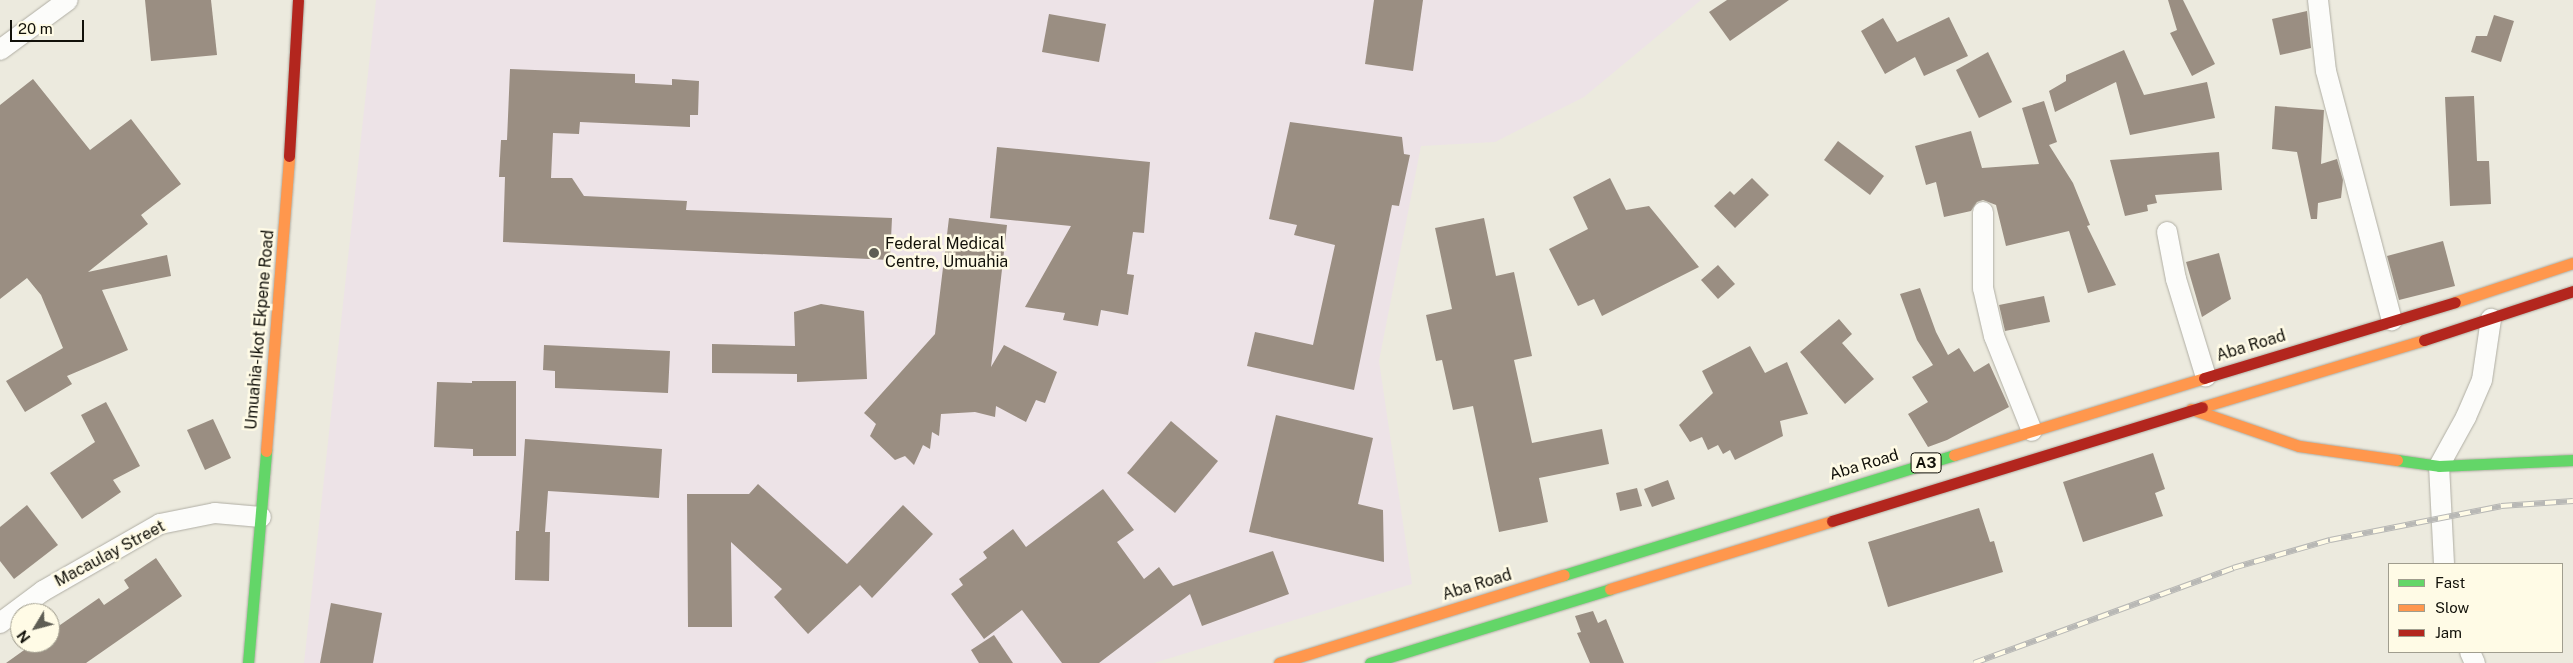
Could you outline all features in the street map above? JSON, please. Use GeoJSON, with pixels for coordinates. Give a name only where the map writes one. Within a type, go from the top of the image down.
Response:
{"type":"FeatureCollection","features":[{"type":"Feature","properties":{"kind":"main road","name":"Umuahia-Ikot Ekpene Road"},"geometry":{"type":"LineString","coordinates":[[248,663],[284,238],[298,0]]}},
{"type":"Feature","properties":{"kind":"main road","name":"Aba Road"},"geometry":{"type":"LineString","coordinates":[[1370,663],[1380,646],[2032,431],[2392,320],[2436,309],[2573,263]]}},
{"type":"Feature","properties":{"kind":"main road","name":"Aba Road"},"geometry":{"type":"LineString","coordinates":[[1279,663],[1380,646],[2191,410],[2491,320],[2573,291]]}},
{"type":"Feature","properties":{"kind":"main road"},"geometry":{"type":"LineString","coordinates":[[2191,410],[2298,446],[2439,466],[2573,460]]}},
{"type":"Feature","properties":{"kind":"street"},"geometry":{"type":"LineString","coordinates":[[0,50],[68,0]]}},
{"type":"Feature","properties":{"kind":"street"},"geometry":{"type":"LineString","coordinates":[[2318,0],[2326,71],[2392,320]]}},
{"type":"Feature","properties":{"kind":"street"},"geometry":{"type":"LineString","coordinates":[[1983,212],[1983,288],[1994,336],[2032,431]]}},
{"type":"Feature","properties":{"kind":"street"},"geometry":{"type":"LineString","coordinates":[[2167,232],[2176,279],[2206,377]]}},
{"type":"Feature","properties":{"kind":"street"},"geometry":{"type":"LineString","coordinates":[[2444,563],[2439,466],[2466,417],[2482,380],[2491,320]]}},
{"type":"Feature","properties":{"kind":"street","name":"Macaulay Street"},"geometry":{"type":"LineString","coordinates":[[0,624],[43,590],[160,524],[215,513],[261,517]]}},
{"type":"Feature","properties":{"kind":"shaded area","name":"Federal Medical Centre, Umuahia"},"geometry":{"type":"Polygon","coordinates":[[[376,0],[1701,0],[1584,97],[1495,142],[1421,146],[1379,361],[1412,584],[1154,663],[304,663],[376,0]]]}},
{"type":"Feature","properties":{"kind":"building"},"geometry":{"type":"Polygon","coordinates":[[[145,0],[211,0],[217,55],[151,61],[145,0]]]}},
{"type":"Feature","properties":{"kind":"building"},"geometry":{"type":"Polygon","coordinates":[[[1374,0],[1423,0],[1413,71],[1365,64],[1374,0]]]}},
{"type":"Feature","properties":{"kind":"building"},"geometry":{"type":"Polygon","coordinates":[[[1727,0],[1789,0],[1730,41],[1709,12],[1727,0]]]}},
{"type":"Feature","properties":{"kind":"building"},"geometry":{"type":"Polygon","coordinates":[[[2168,0],[2183,0],[2215,64],[2192,76],[2170,33],[2177,30],[2168,0]]]}},
{"type":"Feature","properties":{"kind":"building"},"geometry":{"type":"Polygon","coordinates":[[[2307,11],[2311,48],[2280,55],[2272,19],[2307,11]]]}},
{"type":"Feature","properties":{"kind":"building"},"geometry":{"type":"Polygon","coordinates":[[[1049,14],[1106,24],[1099,62],[1042,52],[1049,14]]]}},
{"type":"Feature","properties":{"kind":"building"},"geometry":{"type":"Polygon","coordinates":[[[2494,15],[2514,21],[2501,62],[2471,52],[2476,36],[2487,36],[2494,15]]]}},
{"type":"Feature","properties":{"kind":"building"},"geometry":{"type":"Polygon","coordinates":[[[1949,17],[1968,56],[1924,76],[1915,57],[1885,74],[1861,31],[1883,18],[1897,42],[1949,17]]]}},
{"type":"Feature","properties":{"kind":"building"},"geometry":{"type":"Polygon","coordinates":[[[2124,50],[2144,95],[2207,82],[2215,118],[2130,135],[2116,82],[2055,112],[2049,91],[2066,81],[2066,75],[2124,50]]]}},
{"type":"Feature","properties":{"kind":"building"},"geometry":{"type":"Polygon","coordinates":[[[1988,52],[2012,102],[1979,118],[1956,70],[1988,52]]]}},
{"type":"Feature","properties":{"kind":"building"},"geometry":{"type":"Polygon","coordinates":[[[510,69],[635,74],[635,83],[672,85],[672,79],[699,81],[698,115],[690,115],[690,127],[580,122],[579,134],[553,133],[551,178],[572,178],[584,196],[687,201],[686,210],[892,218],[890,260],[503,242],[505,177],[499,177],[501,140],[507,140],[510,69]]]}},
{"type":"Feature","properties":{"kind":"building"},"geometry":{"type":"Polygon","coordinates":[[[33,79],[90,150],[131,119],[181,184],[141,215],[148,224],[88,272],[167,255],[171,276],[102,290],[128,350],[67,376],[72,384],[25,412],[6,381],[63,348],[41,295],[27,278],[0,299],[0,105],[33,79]]]}},
{"type":"Feature","properties":{"kind":"building"},"geometry":{"type":"Polygon","coordinates":[[[2474,96],[2477,161],[2489,161],[2491,204],[2450,206],[2445,97],[2474,96]]]}},
{"type":"Feature","properties":{"kind":"building"},"geometry":{"type":"Polygon","coordinates":[[[2044,101],[2057,142],[2049,145],[2073,183],[2090,225],[2087,226],[2116,285],[2088,293],[2069,231],[2006,246],[1996,205],[1983,200],[1977,202],[1971,211],[1944,217],[1936,182],[1926,185],[1915,146],[1971,131],[1982,168],[2039,164],[2022,108],[2044,101]]]}},
{"type":"Feature","properties":{"kind":"building"},"geometry":{"type":"Polygon","coordinates":[[[2275,106],[2324,110],[2321,164],[2337,159],[2343,180],[2341,198],[2318,203],[2317,219],[2311,219],[2297,152],[2272,149],[2275,106]]]}},
{"type":"Feature","properties":{"kind":"building"},"geometry":{"type":"Polygon","coordinates":[[[1290,122],[1402,137],[1404,154],[1410,155],[1399,206],[1392,205],[1354,390],[1247,366],[1255,332],[1313,345],[1335,245],[1294,235],[1297,225],[1269,219],[1290,122]]]}},
{"type":"Feature","properties":{"kind":"building"},"geometry":{"type":"Polygon","coordinates":[[[1838,141],[1884,176],[1870,195],[1824,160],[1838,141]]]}},
{"type":"Feature","properties":{"kind":"building"},"geometry":{"type":"Polygon","coordinates":[[[997,147],[1150,162],[1144,233],[1133,232],[1127,274],[1134,275],[1128,315],[1101,310],[1098,326],[1063,320],[1065,313],[1025,307],[1071,226],[990,218],[997,147]]]}},
{"type":"Feature","properties":{"kind":"building"},"geometry":{"type":"Polygon","coordinates":[[[2219,152],[2222,190],[2155,195],[2157,203],[2147,205],[2148,211],[2125,216],[2110,160],[2219,152]]]}},
{"type":"Feature","properties":{"kind":"building"},"geometry":{"type":"Polygon","coordinates":[[[1610,178],[1626,210],[1649,206],[1699,267],[1602,316],[1594,299],[1578,306],[1549,249],[1588,229],[1573,197],[1610,178]]]}},
{"type":"Feature","properties":{"kind":"building"},"geometry":{"type":"Polygon","coordinates":[[[1752,178],[1769,195],[1735,228],[1714,206],[1730,191],[1734,195],[1752,178]]]}},
{"type":"Feature","properties":{"kind":"building"},"geometry":{"type":"Polygon","coordinates":[[[949,218],[1007,225],[991,367],[1004,345],[1057,372],[1045,403],[1036,400],[1026,422],[996,406],[995,417],[975,412],[941,414],[939,436],[932,432],[930,449],[923,445],[914,465],[905,456],[895,460],[870,436],[876,424],[864,413],[935,334],[949,218]]]}},
{"type":"Feature","properties":{"kind":"building"},"geometry":{"type":"Polygon","coordinates":[[[1484,218],[1496,276],[1514,272],[1532,356],[1514,360],[1532,443],[1602,429],[1609,464],[1539,478],[1548,522],[1499,532],[1473,406],[1453,410],[1442,360],[1436,361],[1426,315],[1452,309],[1435,228],[1484,218]]]}},
{"type":"Feature","properties":{"kind":"building"},"geometry":{"type":"Polygon","coordinates":[[[2443,241],[2455,286],[2399,300],[2387,256],[2443,241]]]}},
{"type":"Feature","properties":{"kind":"building"},"geometry":{"type":"Polygon","coordinates":[[[2219,253],[2231,299],[2202,317],[2186,262],[2219,253]]]}},
{"type":"Feature","properties":{"kind":"building"},"geometry":{"type":"Polygon","coordinates":[[[1718,265],[1735,284],[1718,299],[1701,280],[1718,265]]]}},
{"type":"Feature","properties":{"kind":"building"},"geometry":{"type":"Polygon","coordinates":[[[1920,288],[1936,332],[1948,355],[1959,348],[1974,372],[1989,363],[2009,407],[1947,440],[1928,447],[1908,414],[1928,402],[1912,377],[1933,365],[1917,340],[1900,294],[1920,288]]]}},
{"type":"Feature","properties":{"kind":"building"},"geometry":{"type":"Polygon","coordinates":[[[2044,296],[2050,322],[2005,331],[1999,305],[2044,296]]]}},
{"type":"Feature","properties":{"kind":"building"},"geometry":{"type":"Polygon","coordinates":[[[821,304],[864,311],[867,379],[797,382],[797,374],[712,373],[712,344],[795,346],[794,312],[821,304]]]}},
{"type":"Feature","properties":{"kind":"building"},"geometry":{"type":"Polygon","coordinates":[[[1839,319],[1852,334],[1842,343],[1874,379],[1845,404],[1800,352],[1839,319]]]}},
{"type":"Feature","properties":{"kind":"building"},"geometry":{"type":"Polygon","coordinates":[[[544,345],[670,351],[668,393],[555,388],[555,371],[543,370],[544,345]]]}},
{"type":"Feature","properties":{"kind":"building"},"geometry":{"type":"Polygon","coordinates":[[[1750,346],[1765,373],[1787,362],[1808,414],[1780,421],[1783,436],[1735,460],[1730,450],[1723,454],[1718,445],[1708,450],[1702,437],[1690,442],[1679,425],[1713,393],[1702,371],[1750,346]]]}},
{"type":"Feature","properties":{"kind":"building"},"geometry":{"type":"Polygon","coordinates":[[[472,381],[516,381],[516,456],[473,456],[473,449],[434,447],[437,382],[472,383],[472,381]]]}},
{"type":"Feature","properties":{"kind":"building"},"geometry":{"type":"Polygon","coordinates":[[[106,402],[140,466],[113,480],[121,492],[82,519],[50,473],[95,442],[81,415],[106,402]]]}},
{"type":"Feature","properties":{"kind":"building"},"geometry":{"type":"Polygon","coordinates":[[[1276,415],[1373,438],[1358,504],[1383,510],[1384,562],[1249,532],[1276,415]]]}},
{"type":"Feature","properties":{"kind":"building"},"geometry":{"type":"Polygon","coordinates":[[[213,419],[231,458],[205,470],[187,430],[213,419]]]}},
{"type":"Feature","properties":{"kind":"building"},"geometry":{"type":"Polygon","coordinates":[[[1171,421],[1218,461],[1175,513],[1127,473],[1171,421]]]}},
{"type":"Feature","properties":{"kind":"building"},"geometry":{"type":"Polygon","coordinates":[[[525,439],[662,449],[659,498],[548,491],[545,532],[550,532],[549,581],[515,580],[516,531],[519,531],[525,439]]]}},
{"type":"Feature","properties":{"kind":"building"},"geometry":{"type":"Polygon","coordinates":[[[2153,453],[2165,489],[2155,493],[2163,516],[2083,542],[2063,482],[2153,453]]]}},
{"type":"Feature","properties":{"kind":"building"},"geometry":{"type":"Polygon","coordinates":[[[1668,480],[1675,499],[1652,507],[1644,489],[1668,480]]]}},
{"type":"Feature","properties":{"kind":"building"},"geometry":{"type":"Polygon","coordinates":[[[758,484],[847,564],[903,505],[933,534],[872,598],[860,585],[808,634],[774,597],[782,589],[731,542],[732,627],[688,627],[687,494],[749,494],[758,484]]]}},
{"type":"Feature","properties":{"kind":"building"},"geometry":{"type":"Polygon","coordinates":[[[1637,488],[1642,506],[1620,511],[1616,493],[1637,488]]]}},
{"type":"Feature","properties":{"kind":"building"},"geometry":{"type":"Polygon","coordinates":[[[1103,489],[1134,530],[1117,542],[1144,579],[1159,567],[1173,586],[1273,551],[1289,594],[1202,626],[1190,594],[1099,663],[1062,663],[1022,610],[984,639],[951,594],[963,585],[959,579],[987,558],[983,552],[1013,529],[1026,547],[1103,489]]]}},
{"type":"Feature","properties":{"kind":"building"},"geometry":{"type":"Polygon","coordinates":[[[27,505],[58,545],[14,579],[0,561],[0,527],[27,505]]]}},
{"type":"Feature","properties":{"kind":"building"},"geometry":{"type":"Polygon","coordinates":[[[1979,508],[1990,542],[1994,541],[2003,572],[1888,607],[1868,542],[1979,508]]]}},
{"type":"Feature","properties":{"kind":"building"},"geometry":{"type":"Polygon","coordinates":[[[156,558],[182,596],[86,663],[6,663],[20,653],[60,653],[60,625],[99,598],[104,605],[129,588],[124,580],[156,558]]]}},
{"type":"Feature","properties":{"kind":"building"},"geometry":{"type":"Polygon","coordinates":[[[331,603],[382,613],[373,663],[320,663],[331,603]]]}},
{"type":"Feature","properties":{"kind":"building"},"geometry":{"type":"Polygon","coordinates":[[[1593,611],[1598,623],[1606,619],[1624,663],[1590,663],[1577,633],[1581,632],[1575,616],[1593,611]]]}},
{"type":"Feature","properties":{"kind":"building"},"geometry":{"type":"Polygon","coordinates":[[[994,635],[1013,663],[979,663],[971,650],[994,635]]]}},
{"type":"Feature","properties":{"kind":"railway"},"geometry":{"type":"LineString","coordinates":[[1974,663],[2233,568],[2330,540],[2501,506],[2573,501]]}},
{"type":"Feature","properties":{"kind":"traffic: fast"},"geometry":{"type":"LineString","coordinates":[[248,663],[266,451]]}},
{"type":"Feature","properties":{"kind":"traffic: fast"},"geometry":{"type":"LineString","coordinates":[[1564,575],[1954,455]]}},
{"type":"Feature","properties":{"kind":"traffic: fast"},"geometry":{"type":"LineString","coordinates":[[2397,460],[2439,466],[2573,460]]}},
{"type":"Feature","properties":{"kind":"traffic: fast"},"geometry":{"type":"LineString","coordinates":[[1370,663],[1610,589]]}},
{"type":"Feature","properties":{"kind":"traffic: slow"},"geometry":{"type":"LineString","coordinates":[[266,451],[289,156]]}},
{"type":"Feature","properties":{"kind":"traffic: slow"},"geometry":{"type":"LineString","coordinates":[[2455,302],[2573,263]]}},
{"type":"Feature","properties":{"kind":"traffic: slow"},"geometry":{"type":"LineString","coordinates":[[2202,407],[2424,340]]}},
{"type":"Feature","properties":{"kind":"traffic: slow"},"geometry":{"type":"LineString","coordinates":[[1954,455],[2204,378]]}},
{"type":"Feature","properties":{"kind":"traffic: slow"},"geometry":{"type":"LineString","coordinates":[[2191,409],[2299,446],[2397,460]]}},
{"type":"Feature","properties":{"kind":"traffic: slow"},"geometry":{"type":"LineString","coordinates":[[1610,589],[1832,521]]}},
{"type":"Feature","properties":{"kind":"traffic: slow"},"geometry":{"type":"LineString","coordinates":[[1279,663],[1564,575]]}},
{"type":"Feature","properties":{"kind":"traffic: jam"},"geometry":{"type":"LineString","coordinates":[[289,156],[298,0]]}},
{"type":"Feature","properties":{"kind":"traffic: jam"},"geometry":{"type":"LineString","coordinates":[[2424,340],[2573,291]]}},
{"type":"Feature","properties":{"kind":"traffic: jam"},"geometry":{"type":"LineString","coordinates":[[2204,378],[2455,302]]}},
{"type":"Feature","properties":{"kind":"traffic: jam"},"geometry":{"type":"LineString","coordinates":[[1832,521],[2202,407]]}},
{"type":"Feature","properties":{"kind":"place","name":"Federal Medical Centre, Umuahia"},"geometry":{"type":"Point","coordinates":[874,253]}}]}
